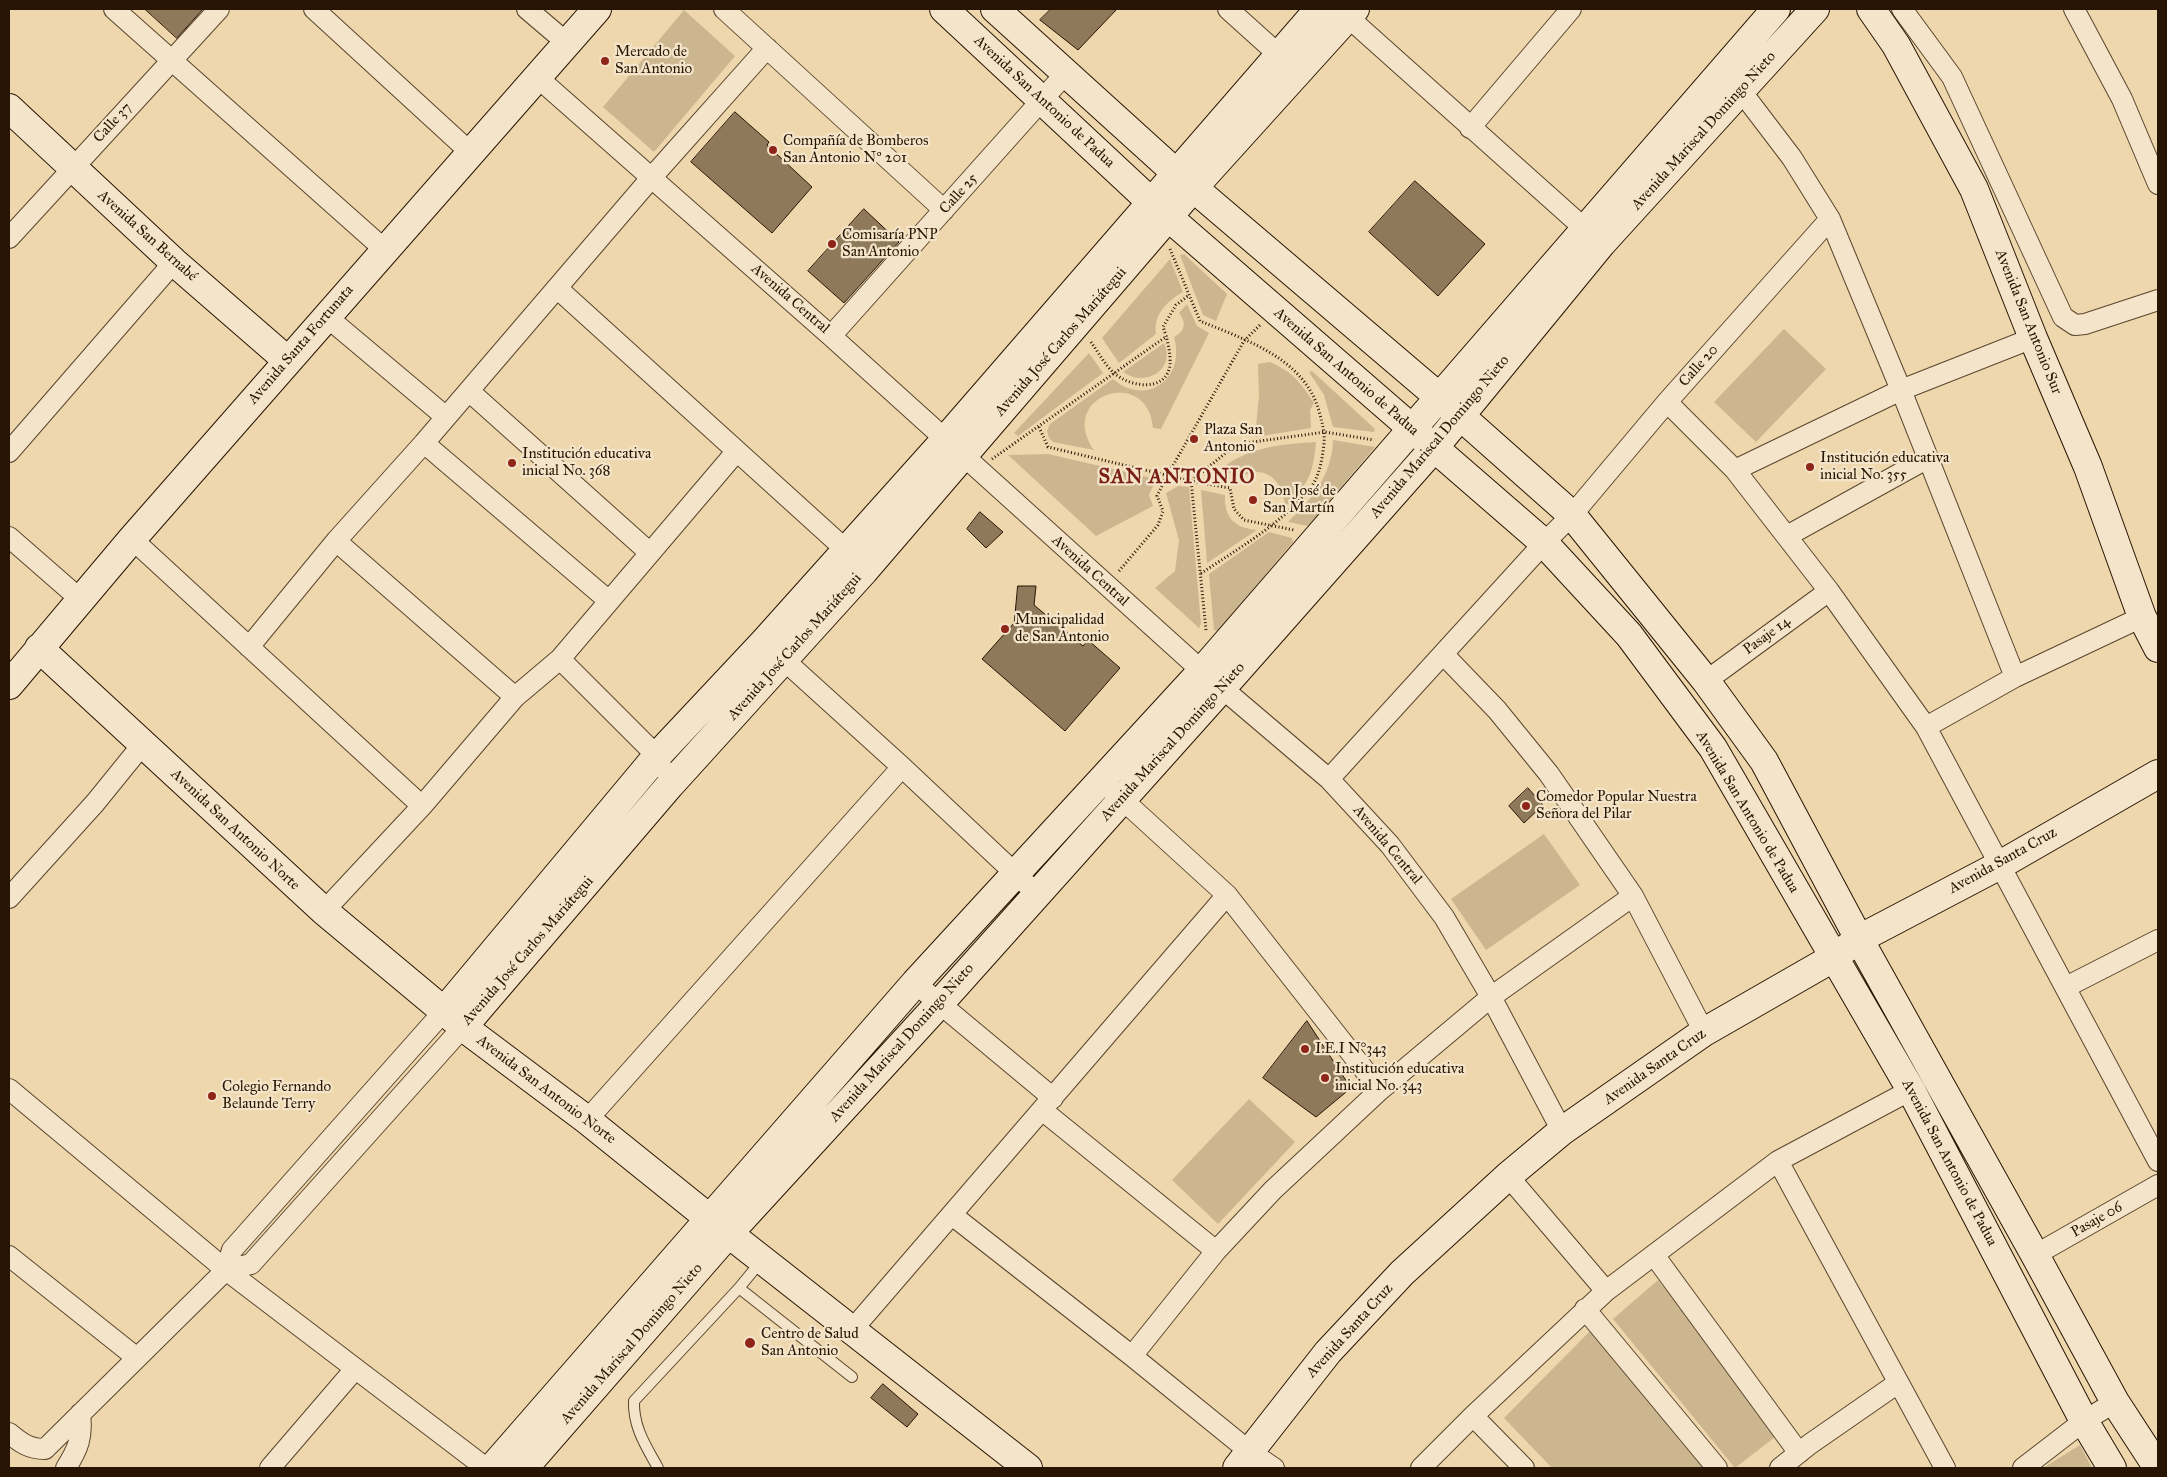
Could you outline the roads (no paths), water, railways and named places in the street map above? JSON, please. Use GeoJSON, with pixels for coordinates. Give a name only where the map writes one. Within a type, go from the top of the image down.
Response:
{"type":"FeatureCollection","features":[{"type":"Feature","properties":{"kind":"street"},"geometry":{"type":"LineString","coordinates":[[114,9],[385,250]]}},
{"type":"Feature","properties":{"kind":"street","name":"Calle 37"},"geometry":{"type":"LineString","coordinates":[[9,238],[219,9]]}},
{"type":"Feature","properties":{"kind":"street"},"geometry":{"type":"LineString","coordinates":[[314,9],[471,153]]}},
{"type":"Feature","properties":{"kind":"street"},"geometry":{"type":"LineString","coordinates":[[527,9],[567,43]]}},
{"type":"Feature","properties":{"kind":"street","name":"Avenida Santa Fortunata"},"geometry":{"type":"LineString","coordinates":[[9,684],[132,539],[597,9]]}},
{"type":"Feature","properties":{"kind":"street"},"geometry":{"type":"LineString","coordinates":[[724,9],[944,210]]}},
{"type":"Feature","properties":{"kind":"street","name":"Avenida San Antonio de Padua"},"geometry":{"type":"LineString","coordinates":[[944,9],[1160,209],[1544,543],[1629,635],[1713,748],[1911,1090],[2084,1421],[2112,1468]]}},
{"type":"Feature","properties":{"kind":"street","name":"Avenida San Antonio de Padua"},"geometry":{"type":"LineString","coordinates":[[995,9],[1185,180],[1461,416],[1572,515],[1706,682],[1764,761],[1859,939],[2115,1402],[2158,1468]]}},
{"type":"Feature","properties":{"kind":"street"},"geometry":{"type":"LineString","coordinates":[[1228,9],[1288,63]]}},
{"type":"Feature","properties":{"kind":"street","name":"Avenida José Carlos Mariátegui"},"geometry":{"type":"LineString","coordinates":[[1288,63],[1319,9]]}},
{"type":"Feature","properties":{"kind":"street"},"geometry":{"type":"LineString","coordinates":[[1470,128],[1571,9]]}},
{"type":"Feature","properties":{"kind":"street","name":"Avenida Mariscal Domingo Nieto"},"geometry":{"type":"LineString","coordinates":[[492,1468],[719,1226],[939,1004],[1078,848],[1122,798],[1212,680],[1439,397],[1776,9]]}},
{"type":"Feature","properties":{"kind":"street","name":"Avenida Mariscal Domingo Nieto"},"geometry":{"type":"LineString","coordinates":[[524,1468],[915,983],[1101,780],[1212,680],[1434,448],[1602,243],[1814,9]]}},
{"type":"Feature","properties":{"kind":"street","name":"Avenida San Antonio Sur"},"geometry":{"type":"LineString","coordinates":[[1871,9],[1896,44],[1974,189],[2033,338],[2088,467],[2142,617],[2158,648]]}},
{"type":"Feature","properties":{"kind":"street"},"geometry":{"type":"LineString","coordinates":[[1902,9],[1952,78],[2063,317],[2075,325],[2085,324],[2158,300]]}},
{"type":"Feature","properties":{"kind":"street"},"geometry":{"type":"LineString","coordinates":[[2074,9],[2122,99],[2158,184]]}},
{"type":"Feature","properties":{"kind":"street"},"geometry":{"type":"LineString","coordinates":[[1347,11],[1470,128],[1585,229]]}},
{"type":"Feature","properties":{"kind":"street","name":"Avenida José Carlos Mariátegui"},"geometry":{"type":"LineString","coordinates":[[9,1433],[25,1446],[34,1449],[45,1449],[226,1270],[232,1250],[453,1019],[784,661],[954,448],[1185,180],[1288,63],[1347,11]]}},
{"type":"Feature","properties":{"kind":"street"},"geometry":{"type":"LineString","coordinates":[[249,647],[336,541],[446,418],[652,178],[767,48]]}},
{"type":"Feature","properties":{"kind":"street"},"geometry":{"type":"LineString","coordinates":[[1721,72],[1741,90],[1792,158],[1830,219],[1901,390],[2015,677]]}},
{"type":"Feature","properties":{"kind":"street","name":"Calle 25"},"geometry":{"type":"LineString","coordinates":[[832,336],[1044,100],[1066,73]]}},
{"type":"Feature","properties":{"kind":"street","name":"Avenida Central"},"geometry":{"type":"LineString","coordinates":[[537,77],[832,336],[1212,680],[1329,779],[1390,845],[1444,917],[1491,997],[1562,1132]]}},
{"type":"Feature","properties":{"kind":"street","name":"Avenida San Bernabé"},"geometry":{"type":"LineString","coordinates":[[9,108],[174,262],[288,361]]}},
{"type":"Feature","properties":{"kind":"street","name":"Calle 20"},"geometry":{"type":"LineString","coordinates":[[1329,779],[1544,543],[1572,515],[1667,402],[1830,219]]}},
{"type":"Feature","properties":{"kind":"street"},"geometry":{"type":"LineString","coordinates":[[9,452],[174,262]]}},
{"type":"Feature","properties":{"kind":"street"},"geometry":{"type":"LineString","coordinates":[[557,288],[845,549]]}},
{"type":"Feature","properties":{"kind":"street"},"geometry":{"type":"LineString","coordinates":[[327,317],[446,418]]}},
{"type":"Feature","properties":{"kind":"street"},"geometry":{"type":"LineString","coordinates":[[1736,470],[1901,390],[2033,338]]}},
{"type":"Feature","properties":{"kind":"street"},"geometry":{"type":"LineString","coordinates":[[469,391],[650,553]]}},
{"type":"Feature","properties":{"kind":"street"},"geometry":{"type":"LineString","coordinates":[[1667,402],[1736,470],[1829,591],[1926,727],[2158,1161]]}},
{"type":"Feature","properties":{"kind":"street"},"geometry":{"type":"LineString","coordinates":[[424,443],[609,601]]}},
{"type":"Feature","properties":{"kind":"street","name":"Avenida José Carlos Mariátegui"},"geometry":{"type":"LineString","coordinates":[[453,1019],[658,756],[764,642],[845,549],[954,448]]}},
{"type":"Feature","properties":{"kind":"street"},"geometry":{"type":"LineString","coordinates":[[324,912],[422,806],[515,697],[560,659],[736,452]]}},
{"type":"Feature","properties":{"kind":"street"},"geometry":{"type":"LineString","coordinates":[[1787,536],[1928,458]]}},
{"type":"Feature","properties":{"kind":"street"},"geometry":{"type":"LineString","coordinates":[[9,538],[80,599]]}},
{"type":"Feature","properties":{"kind":"street"},"geometry":{"type":"LineString","coordinates":[[132,539],[422,806]]}},
{"type":"Feature","properties":{"kind":"street"},"geometry":{"type":"LineString","coordinates":[[336,541],[515,697]]}},
{"type":"Feature","properties":{"kind":"street","name":"Pasaje 14"},"geometry":{"type":"LineString","coordinates":[[1706,682],[1829,591]]}},
{"type":"Feature","properties":{"kind":"street"},"geometry":{"type":"LineString","coordinates":[[1926,727],[2015,677],[2142,617]]}},
{"type":"Feature","properties":{"kind":"street"},"geometry":{"type":"LineString","coordinates":[[764,642],[902,767],[1037,894]]}},
{"type":"Feature","properties":{"kind":"street","name":"Avenida San Antonio Norte"},"geometry":{"type":"LineString","coordinates":[[39,648],[324,912],[453,1019],[587,1120],[1025,1467]]}},
{"type":"Feature","properties":{"kind":"street"},"geometry":{"type":"LineString","coordinates":[[1443,654],[1496,710],[1549,774],[1633,896],[1704,1032]]}},
{"type":"Feature","properties":{"kind":"street"},"geometry":{"type":"LineString","coordinates":[[560,659],[658,756],[670,785]]}},
{"type":"Feature","properties":{"kind":"street"},"geometry":{"type":"LineString","coordinates":[[9,898],[95,803],[142,745]]}},
{"type":"Feature","properties":{"kind":"street"},"geometry":{"type":"LineString","coordinates":[[587,1120],[902,767]]}},
{"type":"Feature","properties":{"kind":"street","name":"Avenida Santa Cruz"},"geometry":{"type":"LineString","coordinates":[[1243,1460],[1328,1352],[1402,1273],[1508,1176],[1562,1132],[1704,1032],[1834,958],[1859,939],[2000,865],[2158,774]]}},
{"type":"Feature","properties":{"kind":"street"},"geometry":{"type":"LineString","coordinates":[[1101,780],[1227,895],[1380,1090]]}},
{"type":"Feature","properties":{"kind":"street"},"geometry":{"type":"LineString","coordinates":[[1058,828],[1078,848]]}},
{"type":"Feature","properties":{"kind":"street"},"geometry":{"type":"LineString","coordinates":[[852,1330],[1227,895]]}},
{"type":"Feature","properties":{"kind":"street"},"geometry":{"type":"LineString","coordinates":[[1132,1356],[1216,1251],[1273,1190],[1380,1090],[1491,997],[1633,896]]}},
{"type":"Feature","properties":{"kind":"street"},"geometry":{"type":"LineString","coordinates":[[2066,987],[2158,940]]}},
{"type":"Feature","properties":{"kind":"street"},"geometry":{"type":"LineString","coordinates":[[915,983],[1048,1104],[1216,1251]]}},
{"type":"Feature","properties":{"kind":"street"},"geometry":{"type":"LineString","coordinates":[[9,1089],[226,1270],[486,1468]]}},
{"type":"Feature","properties":{"kind":"street"},"geometry":{"type":"LineString","coordinates":[[1421,1468],[1473,1416],[1606,1291],[1778,1161],[1911,1090]]}},
{"type":"Feature","properties":{"kind":"street"},"geometry":{"type":"LineString","coordinates":[[1778,1161],[1945,1468]]}},
{"type":"Feature","properties":{"kind":"street"},"geometry":{"type":"LineString","coordinates":[[1508,1176],[1606,1291]]}},
{"type":"Feature","properties":{"kind":"street","name":"Pasaje 06"},"geometry":{"type":"LineString","coordinates":[[2035,1255],[2158,1184]]}},
{"type":"Feature","properties":{"kind":"street"},"geometry":{"type":"LineString","coordinates":[[952,1214],[1132,1356],[1243,1460],[1274,1468]]}},
{"type":"Feature","properties":{"kind":"street"},"geometry":{"type":"LineString","coordinates":[[1654,1255],[1800,1452]]}},
{"type":"Feature","properties":{"kind":"street"},"geometry":{"type":"LineString","coordinates":[[9,1256],[137,1358]]}},
{"type":"Feature","properties":{"kind":"street"},"geometry":{"type":"LineString","coordinates":[[1585,1309],[1717,1468]]}},
{"type":"Feature","properties":{"kind":"street"},"geometry":{"type":"LineString","coordinates":[[270,1468],[355,1369]]}},
{"type":"Feature","properties":{"kind":"street"},"geometry":{"type":"LineString","coordinates":[[1780,1468],[1898,1383]]}},
{"type":"Feature","properties":{"kind":"street"},"geometry":{"type":"LineString","coordinates":[[2023,1468],[2084,1421],[2115,1402]]}},
{"type":"Feature","properties":{"kind":"street"},"geometry":{"type":"LineString","coordinates":[[66,1468],[77,1451],[82,1429],[80,1414]]}},
{"type":"Feature","properties":{"kind":"street"},"geometry":{"type":"LineString","coordinates":[[1473,1416],[1524,1468]]}},
{"type":"Feature","properties":{"kind":"lane"},"geometry":{"type":"LineString","coordinates":[[658,1468],[637,1430],[634,1416],[634,1401],[739,1288],[762,1259]]}},
{"type":"Feature","properties":{"kind":"lane"},"geometry":{"type":"LineString","coordinates":[[739,1288],[852,1376]]}},
{"type":"Feature","properties":{"kind":"place","name":"Mercado de San Antonio"},"geometry":{"type":"Point","coordinates":[605,61]}},
{"type":"Feature","properties":{"kind":"place","name":"Compañía de Bomberos San Antonio Nº 201"},"geometry":{"type":"Point","coordinates":[773,150]}},
{"type":"Feature","properties":{"kind":"place","name":"Comisaría PNP San Antonio"},"geometry":{"type":"Point","coordinates":[832,244]}},
{"type":"Feature","properties":{"kind":"place","name":"Plaza San Antonio"},"geometry":{"type":"Point","coordinates":[1194,439]}},
{"type":"Feature","properties":{"kind":"place","name":"Institución educativa inicial No. 368"},"geometry":{"type":"Point","coordinates":[512,463]}},
{"type":"Feature","properties":{"kind":"place","name":"Institución educativa inicial No. 355"},"geometry":{"type":"Point","coordinates":[1810,467]}},
{"type":"Feature","properties":{"kind":"place","name":"Don José de San Martín"},"geometry":{"type":"Point","coordinates":[1253,500]}},
{"type":"Feature","properties":{"kind":"place","name":"Municipalidad de San Antonio"},"geometry":{"type":"Point","coordinates":[1005,629]}},
{"type":"Feature","properties":{"kind":"place","name":"Comedor Popular Nuestra Señora del Pilar"},"geometry":{"type":"Point","coordinates":[1526,806]}},
{"type":"Feature","properties":{"kind":"place","name":"I.E.I N°343"},"geometry":{"type":"Point","coordinates":[1305,1049]}},
{"type":"Feature","properties":{"kind":"place","name":"Institución educativa inicial No. 343"},"geometry":{"type":"Point","coordinates":[1325,1078]}},
{"type":"Feature","properties":{"kind":"place","name":"Colegio Fernando Belaunde Terry"},"geometry":{"type":"Point","coordinates":[212,1096]}},
{"type":"Feature","properties":{"kind":"place","name":"Centro de Salud San Antonio"},"geometry":{"type":"Point","coordinates":[750,1343]}},
{"type":"Feature","properties":{"kind":"district","name":"SAN ANTONIO"},"geometry":{"type":"Point","coordinates":[1177,478]}}]}
